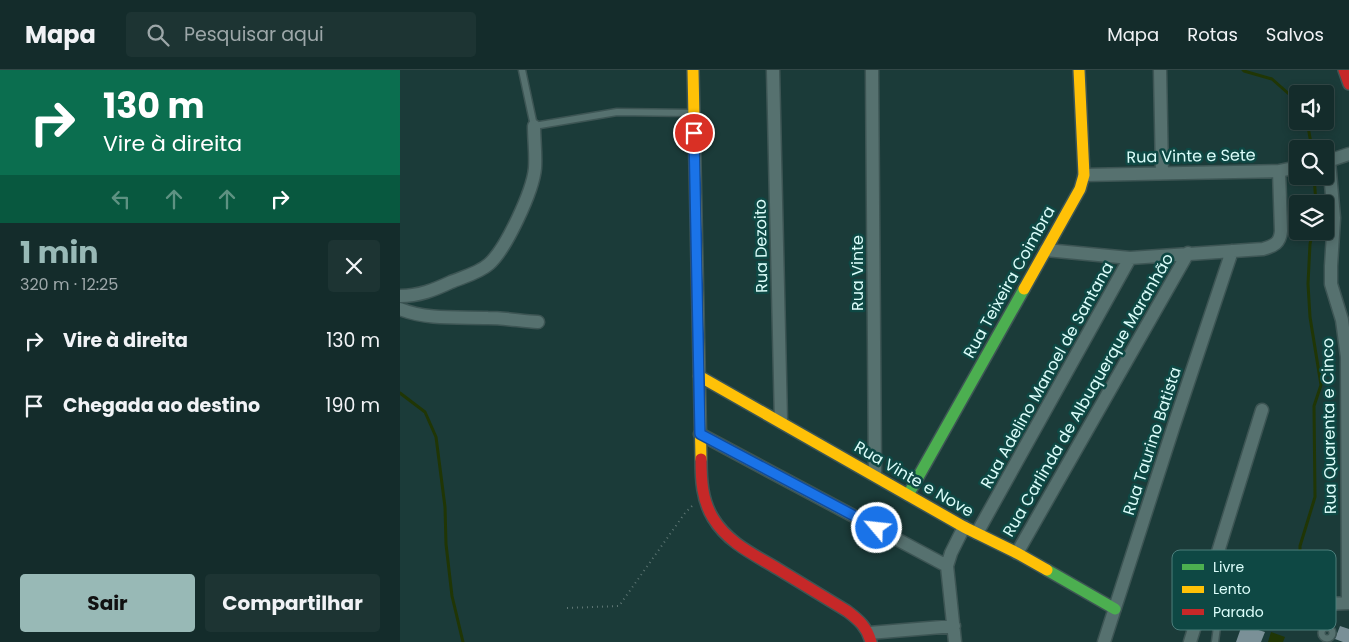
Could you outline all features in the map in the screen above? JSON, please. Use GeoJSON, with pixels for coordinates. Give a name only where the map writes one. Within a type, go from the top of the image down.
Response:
{"type":"FeatureCollection","features":[{"type":"Feature","properties":{"kind":"street"},"geometry":{"type":"LineString","coordinates":[[692,70],[701,479],[703,494],[712,517],[722,533],[740,546],[864,624],[870,637],[954,626]]}},
{"type":"Feature","properties":{"kind":"street","name":"Rua Dezoito"},"geometry":{"type":"LineString","coordinates":[[773,70],[781,422]]}},
{"type":"Feature","properties":{"kind":"street","name":"Rua Vinte"},"geometry":{"type":"LineString","coordinates":[[872,70],[875,475]]}},
{"type":"Feature","properties":{"kind":"street","name":"Rua Teixeira Coimbra"},"geometry":{"type":"LineString","coordinates":[[908,495],[1080,189],[1084,174],[1080,70]]}},
{"type":"Feature","properties":{"kind":"street"},"geometry":{"type":"LineString","coordinates":[[1160,70],[1162,173]]}},
{"type":"Feature","properties":{"kind":"street"},"geometry":{"type":"LineString","coordinates":[[1344,70],[1349,84]]}},
{"type":"Feature","properties":{"kind":"street"},"geometry":{"type":"LineString","coordinates":[[400,296],[413,296],[425,293],[472,274],[488,265],[499,254],[530,188],[534,169],[534,126]]}},
{"type":"Feature","properties":{"kind":"street"},"geometry":{"type":"LineString","coordinates":[[1334,159],[1349,154]]}},
{"type":"Feature","properties":{"kind":"street","name":"Rua Vinte e Sete"},"geometry":{"type":"LineString","coordinates":[[1084,174],[1289,168]]}},
{"type":"Feature","properties":{"kind":"street"},"geometry":{"type":"LineString","coordinates":[[1046,250],[1130,258],[1263,249],[1273,246],[1278,242],[1282,231],[1279,170]]}},
{"type":"Feature","properties":{"kind":"street","name":"Rua Quarenta e Cinco"},"geometry":{"type":"LineString","coordinates":[[1330,185],[1334,218],[1331,266],[1332,284],[1342,320],[1347,357],[1348,603]]}},
{"type":"Feature","properties":{"kind":"street","name":"Rua Taurino Batista"},"geometry":{"type":"LineString","coordinates":[[1104,642],[1232,251]]}},
{"type":"Feature","properties":{"kind":"street","name":"Rua Carlinda de Albuquerque Maranhão"},"geometry":{"type":"LineString","coordinates":[[1017,553],[1188,254]]}},
{"type":"Feature","properties":{"kind":"street","name":"Rua Adelino Manoel de Santana"},"geometry":{"type":"LineString","coordinates":[[977,533],[1130,258]]}},
{"type":"Feature","properties":{"kind":"street"},"geometry":{"type":"LineString","coordinates":[[400,309],[408,312],[458,319],[488,318],[538,322]]}},
{"type":"Feature","properties":{"kind":"street","name":"Rua Vinte e Nove"},"geometry":{"type":"LineString","coordinates":[[699,376],[908,495],[1017,553],[1115,609]]}},
{"type":"Feature","properties":{"kind":"street"},"geometry":{"type":"LineString","coordinates":[[1219,550],[1262,410]]}},
{"type":"Feature","properties":{"kind":"street"},"geometry":{"type":"LineString","coordinates":[[700,434],[947,566]]}},
{"type":"Feature","properties":{"kind":"street"},"geometry":{"type":"LineString","coordinates":[[955,642],[947,566],[964,526]]}},
{"type":"Feature","properties":{"kind":"street"},"geometry":{"type":"LineString","coordinates":[[1190,642],[1194,630]]}},
{"type":"Feature","properties":{"kind":"lane"},"geometry":{"type":"LineString","coordinates":[[522,70],[534,126],[617,112],[693,113]]}},
{"type":"Feature","properties":{"kind":"path"},"geometry":{"type":"LineString","coordinates":[[567,608],[619,606],[685,513],[703,494]]}},
{"type":"Feature","properties":{"kind":"shaded area"},"geometry":{"type":"Polygon","coordinates":[[[1271,632],[1285,637],[1283,642],[1268,642],[1271,632]]]}},
{"type":"Feature","properties":{"kind":"building"},"geometry":{"type":"Polygon","coordinates":[[[1340,626],[1349,629],[1349,642],[1335,639],[1340,626]]]}},
{"type":"Feature","properties":{"kind":"building"},"geometry":{"type":"Polygon","coordinates":[[[1240,630],[1265,632],[1261,642],[1236,642],[1240,630]]]}},
{"type":"Feature","properties":{"kind":"waterway"},"geometry":{"type":"LineString","coordinates":[[1243,70],[1272,79],[1289,94]]}},
{"type":"Feature","properties":{"kind":"waterway"},"geometry":{"type":"LineString","coordinates":[[1309,130],[1310,140]]}},
{"type":"Feature","properties":{"kind":"waterway"},"geometry":{"type":"LineString","coordinates":[[1315,185],[1315,195]]}},
{"type":"Feature","properties":{"kind":"waterway"},"geometry":{"type":"LineString","coordinates":[[1300,550],[1315,497],[1314,406],[1321,385],[1310,317],[1308,284],[1311,240]]}},
{"type":"Feature","properties":{"kind":"waterway"},"geometry":{"type":"LineString","coordinates":[[400,393],[425,412],[436,437],[445,507],[446,544],[452,596],[463,642]]}},
{"type":"Feature","properties":{"kind":"traffic: fast"},"geometry":{"type":"LineString","coordinates":[[908,495],[1024,289]]}},
{"type":"Feature","properties":{"kind":"traffic: fast"},"geometry":{"type":"LineString","coordinates":[[1047,570],[1115,609]]}},
{"type":"Feature","properties":{"kind":"traffic: slow"},"geometry":{"type":"LineString","coordinates":[[693,70],[701,459]]}},
{"type":"Feature","properties":{"kind":"traffic: slow"},"geometry":{"type":"LineString","coordinates":[[1024,289],[1080,189],[1084,175],[1079,70]]}},
{"type":"Feature","properties":{"kind":"traffic: slow"},"geometry":{"type":"LineString","coordinates":[[699,376],[964,527],[1047,570]]}},
{"type":"Feature","properties":{"kind":"traffic: jam"},"geometry":{"type":"LineString","coordinates":[[1344,70],[1349,84]]}},
{"type":"Feature","properties":{"kind":"traffic: jam"},"geometry":{"type":"LineString","coordinates":[[701,459],[702,482],[706,504],[713,518],[726,535],[751,553],[847,611],[862,624],[871,642]]}},
{"type":"Feature","properties":{"kind":"route"},"geometry":{"type":"LineString","coordinates":[[694,133],[700,434],[877,528]]}}]}
